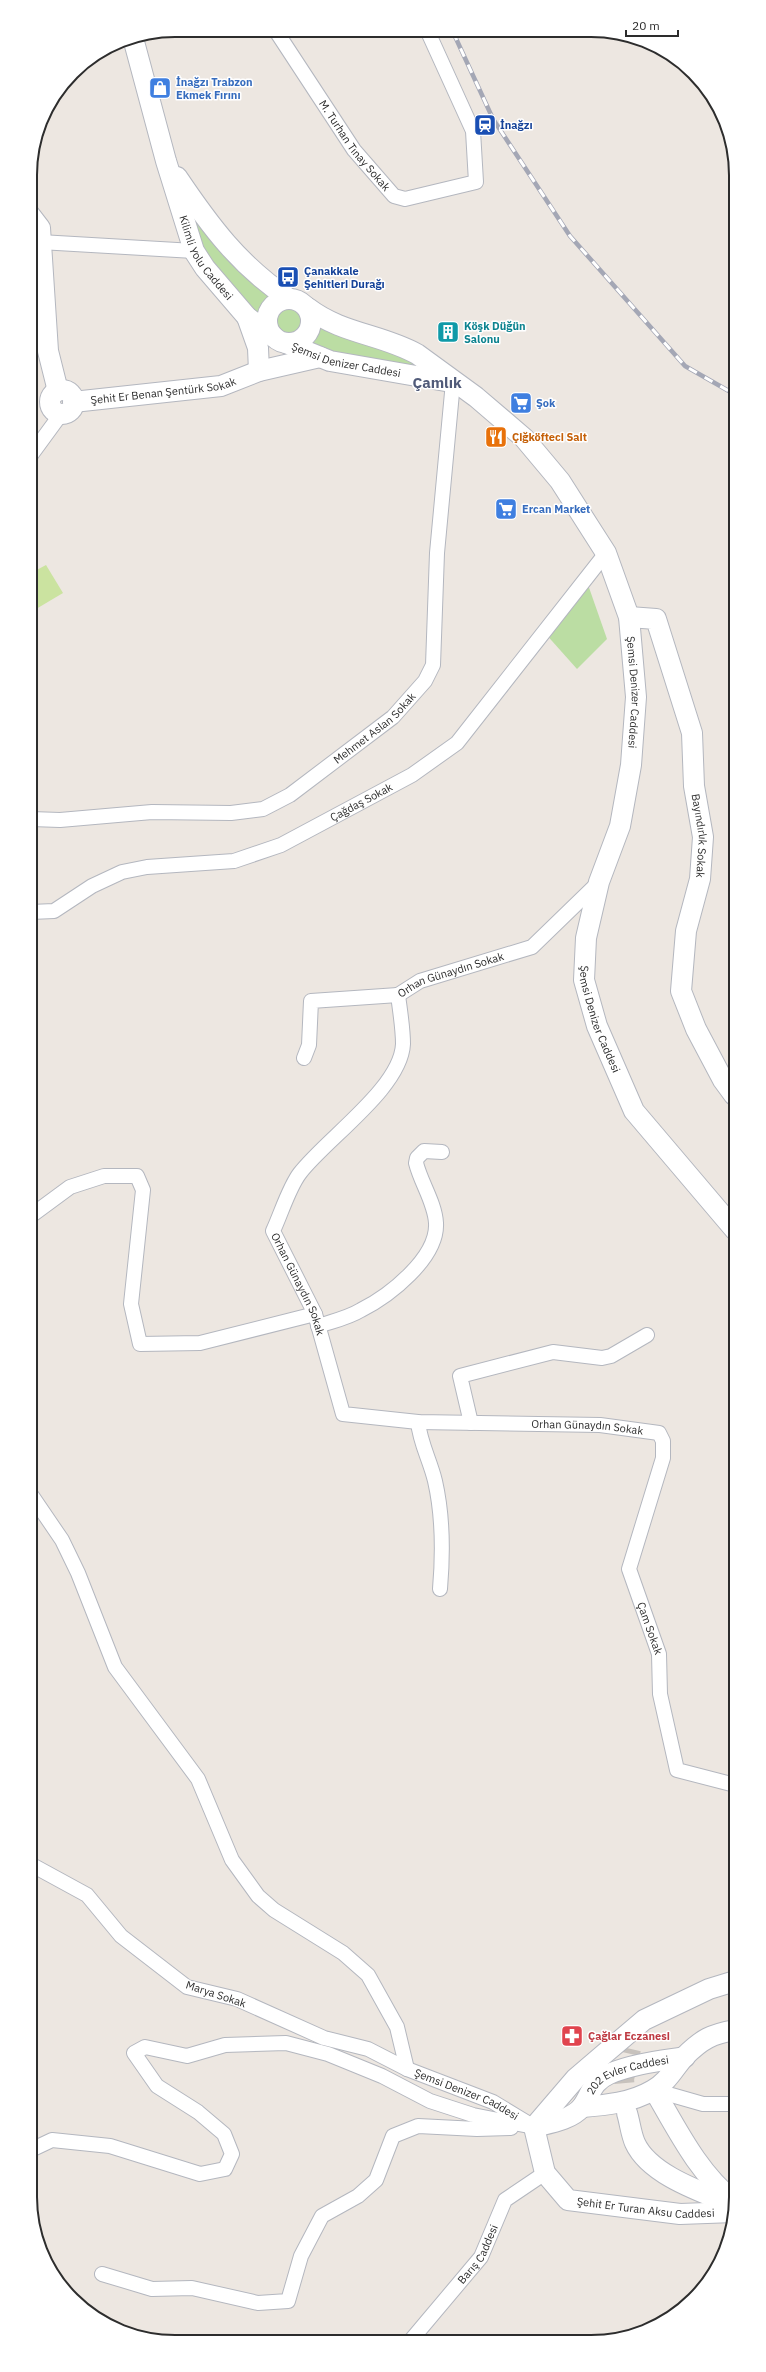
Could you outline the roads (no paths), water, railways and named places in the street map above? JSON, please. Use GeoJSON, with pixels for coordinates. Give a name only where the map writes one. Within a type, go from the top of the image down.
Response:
{"type":"FeatureCollection","features":[{"type":"Feature","properties":{"kind":"main road","name":"Kilimli Yolu Caddesi"},"geometry":{"type":"LineString","coordinates":[[135,44],[166,161],[194,251],[205,268],[247,317],[280,340]]}},
{"type":"Feature","properties":{"kind":"main road","name":"Kilimli Yolu Caddesi"},"geometry":{"type":"LineString","coordinates":[[166,161],[205,217],[243,264],[288,298]]}},
{"type":"Feature","properties":{"kind":"main road"},"geometry":{"type":"LineString","coordinates":[[37,224],[40,228],[48,351],[64,402]]}},
{"type":"Feature","properties":{"kind":"main road"},"geometry":{"type":"LineString","coordinates":[[288,298],[301,302],[308,308],[312,321],[306,335],[301,340],[280,340],[267,325],[269,311],[279,301],[288,298]]}},
{"type":"Feature","properties":{"kind":"main road","name":"Şemsi Denizer Caddesi"},"geometry":{"type":"LineString","coordinates":[[308,308],[340,328],[404,347],[429,362],[453,382],[494,412],[533,449],[560,481],[606,553],[629,617],[636,697],[631,765],[620,826],[599,882],[586,938],[584,980],[597,1026],[634,1111],[729,1224]]}},
{"type":"Feature","properties":{"kind":"main road"},"geometry":{"type":"LineString","coordinates":[[247,317],[258,348],[259,371]]}},
{"type":"Feature","properties":{"kind":"main road","name":"Şemsi Denizer Caddesi"},"geometry":{"type":"LineString","coordinates":[[280,340],[330,361],[453,382]]}},
{"type":"Feature","properties":{"kind":"main road","name":"Şehit Er Benan Şentürk Sokak"},"geometry":{"type":"LineString","coordinates":[[64,402],[221,386],[259,371],[320,357]]}},
{"type":"Feature","properties":{"kind":"main road","name":"Bayındırlık Sokak"},"geometry":{"type":"LineString","coordinates":[[629,617],[656,619],[692,733],[694,786],[703,836],[700,879],[686,931],[681,991],[696,1029],[723,1080],[729,1088]]}},
{"type":"Feature","properties":{"kind":"main road"},"geometry":{"type":"LineString","coordinates":[[534,2127],[576,2078],[644,2020],[709,1989],[729,1983]]}},
{"type":"Feature","properties":{"kind":"main road"},"geometry":{"type":"LineString","coordinates":[[631,2049],[644,2020]]}},
{"type":"Feature","properties":{"kind":"main road","name":"202 Evler Caddesi"},"geometry":{"type":"LineString","coordinates":[[534,2127],[561,2121],[582,2107],[608,2105],[634,2099],[654,2090],[667,2079],[685,2057],[712,2034],[729,2031]]}},
{"type":"Feature","properties":{"kind":"main road","name":"202 Evler Caddesi"},"geometry":{"type":"LineString","coordinates":[[582,2107],[591,2089],[608,2074],[650,2063],[685,2057]]}},
{"type":"Feature","properties":{"kind":"main road","name":"Şehit Er Turan Aksu Caddesi"},"geometry":{"type":"LineString","coordinates":[[654,2090],[695,2159],[724,2193],[729,2197]]}},
{"type":"Feature","properties":{"kind":"main road","name":"Şehit Er Turan Aksu Caddesi"},"geometry":{"type":"LineString","coordinates":[[627,2114],[636,2144],[657,2169],[680,2182],[729,2203]]}},
{"type":"Feature","properties":{"kind":"main road","name":"Şehit Er Turan Aksu Caddesi"},"geometry":{"type":"LineString","coordinates":[[534,2127],[545,2173],[568,2200],[680,2214],[728,2212]]}},
{"type":"Feature","properties":{"kind":"street","name":"M. Turhan Tınay Sokak"},"geometry":{"type":"LineString","coordinates":[[280,37],[354,150],[394,196],[404,199],[476,182],[473,131],[430,37]]}},
{"type":"Feature","properties":{"kind":"street"},"geometry":{"type":"LineString","coordinates":[[40,242],[194,251]]}},
{"type":"Feature","properties":{"kind":"street","name":"Mehmet Aslan Sokak"},"geometry":{"type":"LineString","coordinates":[[37,819],[60,820],[152,812],[230,813],[263,809],[290,795],[393,717],[425,681],[433,665],[437,553],[453,382]]}},
{"type":"Feature","properties":{"kind":"street"},"geometry":{"type":"LineString","coordinates":[[37,446],[64,402]]}},
{"type":"Feature","properties":{"kind":"street","name":"Çağdaş Sokak"},"geometry":{"type":"LineString","coordinates":[[37,912],[54,911],[92,886],[122,872],[147,867],[234,861],[281,845],[412,775],[457,743],[606,553]]}},
{"type":"Feature","properties":{"kind":"street","name":"Orhan Günaydın Sokak"},"geometry":{"type":"LineString","coordinates":[[599,882],[532,948],[420,981],[398,995],[403,1045],[395,1071],[366,1108],[327,1142],[299,1174],[273,1231],[317,1320],[343,1414],[418,1422],[600,1425],[659,1433]]}},
{"type":"Feature","properties":{"kind":"street"},"geometry":{"type":"LineString","coordinates":[[304,1058],[310,1045],[311,1001],[398,995]]}},
{"type":"Feature","properties":{"kind":"street"},"geometry":{"type":"LineString","coordinates":[[37,1211],[70,1187],[104,1176],[137,1176],[142,1190],[131,1304],[140,1344],[200,1343],[317,1320],[344,1318],[362,1310],[405,1279],[422,1261],[432,1242],[436,1225],[434,1212],[416,1163],[417,1158],[424,1151],[442,1152]]}},
{"type":"Feature","properties":{"kind":"street"},"geometry":{"type":"LineString","coordinates":[[471,1423],[460,1376],[553,1352],[602,1358],[611,1356],[647,1335]]}},
{"type":"Feature","properties":{"kind":"street"},"geometry":{"type":"LineString","coordinates":[[418,1422],[419,1438],[435,1481],[443,1549],[440,1589]]}},
{"type":"Feature","properties":{"kind":"street","name":"Çam Sokak"},"geometry":{"type":"LineString","coordinates":[[659,1433],[663,1441],[663,1458],[629,1569],[659,1654],[660,1694],[678,1770],[729,1783]]}},
{"type":"Feature","properties":{"kind":"street"},"geometry":{"type":"LineString","coordinates":[[37,1503],[62,1540],[78,1573],[115,1667],[198,1779],[232,1860],[258,1896],[274,1910],[343,1953],[368,1975],[397,2027],[407,2069]]}},
{"type":"Feature","properties":{"kind":"street","name":"Marya Sokak"},"geometry":{"type":"LineString","coordinates":[[37,1868],[87,1895],[121,1936],[187,1987],[237,1999],[324,2038],[368,2049],[407,2069]]}},
{"type":"Feature","properties":{"kind":"street"},"geometry":{"type":"LineString","coordinates":[[37,2147],[52,2140],[110,2146],[200,2174],[225,2169],[232,2154],[224,2134],[198,2112],[157,2086],[134,2053],[145,2047],[187,2056],[225,2045],[286,2043],[328,2054],[382,2076],[430,2101],[473,2115],[534,2127]]}},
{"type":"Feature","properties":{"kind":"street","name":"Şemsi Denizer Caddesi"},"geometry":{"type":"LineString","coordinates":[[407,2069],[493,2102],[534,2127]]}},
{"type":"Feature","properties":{"kind":"street"},"geometry":{"type":"LineString","coordinates":[[654,2090],[703,2104],[729,2104]]}},
{"type":"Feature","properties":{"kind":"street"},"geometry":{"type":"LineString","coordinates":[[102,2274],[152,2289],[192,2288],[258,2304],[288,2302],[301,2256],[322,2216],[358,2196],[376,2180],[393,2136],[418,2126],[477,2129],[534,2127]]}},
{"type":"Feature","properties":{"kind":"street","name":"Barış Caddesi"},"geometry":{"type":"LineString","coordinates":[[415,2335],[481,2257],[505,2200],[545,2173]]}},
{"type":"Feature","properties":{"kind":"tunnel"},"geometry":{"type":"LineString","coordinates":[[627,2113],[624,2079],[631,2049]]}},
{"type":"Feature","properties":{"kind":"railway"},"geometry":{"type":"LineString","coordinates":[[455,37],[493,119],[570,236],[685,366],[729,391]]}},
{"type":"Feature","properties":{"kind":"place","name":"İnağzı Trabzon Ekmek Fırını"},"geometry":{"type":"Point","coordinates":[160,88]}},
{"type":"Feature","properties":{"kind":"place","name":"İnağzı"},"geometry":{"type":"Point","coordinates":[485,125]}},
{"type":"Feature","properties":{"kind":"place","name":"Çanakkale Şehitleri Durağı"},"geometry":{"type":"Point","coordinates":[288,277]}},
{"type":"Feature","properties":{"kind":"place","name":"Köşk Düğün Salonu"},"geometry":{"type":"Point","coordinates":[448,332]}},
{"type":"Feature","properties":{"kind":"place","name":"Şok"},"geometry":{"type":"Point","coordinates":[521,403]}},
{"type":"Feature","properties":{"kind":"place","name":"Çiğköfteci Sait"},"geometry":{"type":"Point","coordinates":[496,437]}},
{"type":"Feature","properties":{"kind":"place","name":"Ercan Market"},"geometry":{"type":"Point","coordinates":[506,509]}},
{"type":"Feature","properties":{"kind":"place","name":"Çağlar Eczanesi"},"geometry":{"type":"Point","coordinates":[572,2036]}},
{"type":"Feature","properties":{"kind":"district","name":"Çamlık"},"geometry":{"type":"Point","coordinates":[437,383]}}]}
